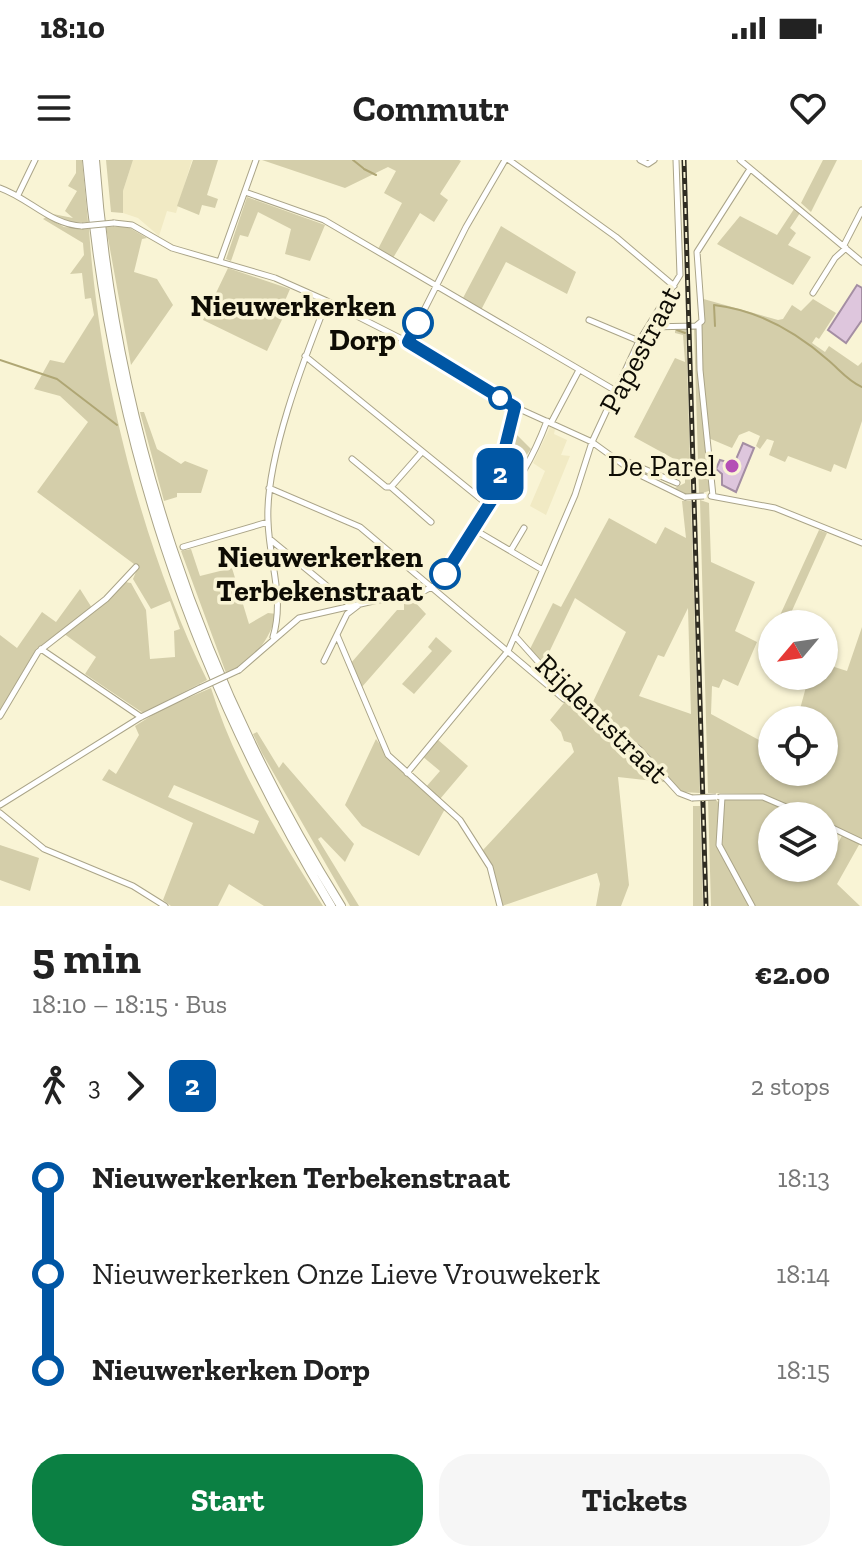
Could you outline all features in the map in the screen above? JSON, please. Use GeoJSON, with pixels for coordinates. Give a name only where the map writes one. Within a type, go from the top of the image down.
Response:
{"type":"FeatureCollection","features":[{"type":"Feature","properties":{"kind":"highway"},"geometry":{"type":"LineString","coordinates":[[87,160],[108,335],[139,469],[173,579],[242,746],[331,906]]}},
{"type":"Feature","properties":{"kind":"highway"},"geometry":{"type":"LineString","coordinates":[[95,160],[120,349],[148,467],[182,576],[250,743],[341,906]]}},
{"type":"Feature","properties":{"kind":"street"},"geometry":{"type":"LineString","coordinates":[[18,195],[35,160]]}},
{"type":"Feature","properties":{"kind":"street"},"geometry":{"type":"LineString","coordinates":[[220,261],[256,160]]}},
{"type":"Feature","properties":{"kind":"street"},"geometry":{"type":"LineString","coordinates":[[408,342],[507,160],[616,237],[674,286]]}},
{"type":"Feature","properties":{"kind":"street"},"geometry":{"type":"LineString","coordinates":[[640,160],[648,164],[654,160]]}},
{"type":"Feature","properties":{"kind":"street","name":"Papestraat"},"geometry":{"type":"LineString","coordinates":[[407,773],[508,651],[575,495],[592,442],[639,341],[680,275],[676,160]]}},
{"type":"Feature","properties":{"kind":"street"},"geometry":{"type":"LineString","coordinates":[[740,160],[862,262]]}},
{"type":"Feature","properties":{"kind":"street"},"geometry":{"type":"LineString","coordinates":[[713,496],[700,370],[699,325],[703,319],[697,252],[750,169]]}},
{"type":"Feature","properties":{"kind":"street"},"geometry":{"type":"LineString","coordinates":[[0,188],[18,195],[60,222],[82,226],[132,225],[172,248],[275,278],[327,301],[408,342],[515,407],[592,442],[641,476],[685,497],[713,496],[775,508],[862,543]]}},
{"type":"Feature","properties":{"kind":"street"},"geometry":{"type":"LineString","coordinates":[[245,192],[324,220],[578,372],[616,391]]}},
{"type":"Feature","properties":{"kind":"street"},"geometry":{"type":"LineString","coordinates":[[813,293],[845,247],[862,210]]}},
{"type":"Feature","properties":{"kind":"street"},"geometry":{"type":"LineString","coordinates":[[272,640],[278,620],[279,595],[268,522],[269,488],[305,356],[327,301]]}},
{"type":"Feature","properties":{"kind":"street"},"geometry":{"type":"LineString","coordinates":[[589,320],[639,341]]}},
{"type":"Feature","properties":{"kind":"street"},"geometry":{"type":"LineString","coordinates":[[649,327],[699,325]]}},
{"type":"Feature","properties":{"kind":"street"},"geometry":{"type":"LineString","coordinates":[[305,356],[421,453],[490,505]]}},
{"type":"Feature","properties":{"kind":"street"},"geometry":{"type":"LineString","coordinates":[[490,505],[499,500],[530,464],[549,422],[578,372]]}},
{"type":"Feature","properties":{"kind":"street"},"geometry":{"type":"LineString","coordinates":[[0,805],[141,717],[239,670],[286,626],[299,618],[351,605],[415,596],[433,588],[490,505],[515,407]]}},
{"type":"Feature","properties":{"kind":"street"},"geometry":{"type":"LineString","coordinates":[[391,487],[421,453]]}},
{"type":"Feature","properties":{"kind":"street"},"geometry":{"type":"LineString","coordinates":[[614,456],[677,483]]}},
{"type":"Feature","properties":{"kind":"street"},"geometry":{"type":"LineString","coordinates":[[352,459],[386,487],[391,487],[431,522]]}},
{"type":"Feature","properties":{"kind":"street"},"geometry":{"type":"LineString","coordinates":[[269,488],[360,527],[564,699]]}},
{"type":"Feature","properties":{"kind":"street"},"geometry":{"type":"LineString","coordinates":[[183,547],[268,522]]}},
{"type":"Feature","properties":{"kind":"street"},"geometry":{"type":"LineString","coordinates":[[511,550],[524,528]]}},
{"type":"Feature","properties":{"kind":"street"},"geometry":{"type":"LineString","coordinates":[[475,530],[541,569]]}},
{"type":"Feature","properties":{"kind":"street"},"geometry":{"type":"LineString","coordinates":[[270,540],[351,605]]}},
{"type":"Feature","properties":{"kind":"street"},"geometry":{"type":"LineString","coordinates":[[0,716],[41,649],[106,599],[136,567]]}},
{"type":"Feature","properties":{"kind":"street"},"geometry":{"type":"LineString","coordinates":[[324,661],[347,614],[361,604]]}},
{"type":"Feature","properties":{"kind":"street"},"geometry":{"type":"LineString","coordinates":[[278,620],[286,626]]}},
{"type":"Feature","properties":{"kind":"street"},"geometry":{"type":"LineString","coordinates":[[337,635],[381,745],[407,773],[447,807],[475,841],[493,873],[500,906]]}},
{"type":"Feature","properties":{"kind":"street","name":"Rijdentstraat"},"geometry":{"type":"LineString","coordinates":[[515,636],[549,674],[640,750],[679,793],[692,798],[719,797]]}},
{"type":"Feature","properties":{"kind":"street"},"geometry":{"type":"LineString","coordinates":[[41,649],[141,717]]}},
{"type":"Feature","properties":{"kind":"street"},"geometry":{"type":"LineString","coordinates":[[752,906],[719,845],[719,797],[776,802]]}},
{"type":"Feature","properties":{"kind":"street"},"geometry":{"type":"LineString","coordinates":[[0,813],[44,849],[133,886],[165,906]]}},
{"type":"Feature","properties":{"kind":"street"},"geometry":{"type":"LineString","coordinates":[[838,831],[862,842]]}},
{"type":"Feature","properties":{"kind":"shaded area"},"geometry":{"type":"Polygon","coordinates":[[[76,160],[82,160],[88,222],[68,222],[53,214],[73,218],[65,211],[77,191],[68,186],[76,173],[76,160]]]}},
{"type":"Feature","properties":{"kind":"shaded area"},"geometry":{"type":"Polygon","coordinates":[[[106,160],[133,160],[123,191],[123,213],[111,212],[106,160]]]}},
{"type":"Feature","properties":{"kind":"shaded area"},"geometry":{"type":"Polygon","coordinates":[[[133,160],[192,160],[176,213],[167,211],[159,236],[138,218],[123,213],[123,191],[133,160]]]}},
{"type":"Feature","properties":{"kind":"shaded area"},"geometry":{"type":"Polygon","coordinates":[[[193,160],[218,160],[207,195],[218,199],[215,208],[202,205],[199,215],[177,206],[193,160]]]}},
{"type":"Feature","properties":{"kind":"shaded area"},"geometry":{"type":"Polygon","coordinates":[[[262,160],[461,161],[440,194],[448,200],[434,222],[420,213],[393,258],[378,249],[402,203],[384,193],[396,171],[388,167],[345,188],[262,160]]]}},
{"type":"Feature","properties":{"kind":"shaded area"},"geometry":{"type":"Polygon","coordinates":[[[823,160],[837,160],[811,212],[801,203],[823,160]]]}},
{"type":"Feature","properties":{"kind":"shaded area"},"geometry":{"type":"Polygon","coordinates":[[[247,197],[325,225],[310,261],[285,254],[291,229],[258,212],[248,237],[240,235],[231,261],[226,259],[247,197]]]}},
{"type":"Feature","properties":{"kind":"shaded area"},"geometry":{"type":"Polygon","coordinates":[[[794,209],[800,213],[790,228],[796,233],[788,245],[811,257],[793,285],[717,244],[740,216],[777,235],[794,209]]]}},
{"type":"Feature","properties":{"kind":"shaded area"},"geometry":{"type":"Polygon","coordinates":[[[46,217],[64,227],[89,229],[103,343],[127,460],[163,574],[207,680],[143,713],[85,674],[96,657],[63,633],[111,598],[125,582],[131,583],[146,610],[150,659],[175,657],[174,631],[180,629],[170,601],[151,609],[133,579],[138,567],[37,492],[88,422],[60,396],[34,389],[50,360],[64,363],[94,315],[91,298],[85,299],[82,273],[70,274],[84,255],[83,243],[43,219],[46,217]]]}},
{"type":"Feature","properties":{"kind":"shaded area"},"geometry":{"type":"Polygon","coordinates":[[[501,226],[576,272],[567,294],[506,262],[481,310],[463,298],[501,226]]]}},
{"type":"Feature","properties":{"kind":"shaded area"},"geometry":{"type":"Polygon","coordinates":[[[106,227],[128,227],[147,238],[142,239],[134,272],[157,279],[173,305],[131,365],[106,227]]]}},
{"type":"Feature","properties":{"kind":"shaded area"},"geometry":{"type":"Polygon","coordinates":[[[228,268],[290,289],[284,303],[289,305],[267,351],[203,320],[228,268]]]}},
{"type":"Feature","properties":{"kind":"shaded area"},"geometry":{"type":"Polygon","coordinates":[[[700,298],[778,320],[783,319],[792,305],[801,311],[813,299],[836,313],[819,339],[816,337],[812,343],[825,352],[829,346],[858,366],[862,362],[862,421],[846,469],[834,464],[831,472],[788,456],[785,462],[769,455],[774,441],[767,439],[760,449],[756,446],[760,436],[749,431],[739,435],[732,448],[706,437],[701,326],[705,319],[700,298]]]}},
{"type":"Feature","properties":{"kind":"shaded area"},"geometry":{"type":"Polygon","coordinates":[[[675,328],[686,328],[691,495],[678,493],[639,471],[675,488],[685,483],[685,465],[634,437],[675,358],[685,362],[683,335],[675,333],[675,328]]]}},
{"type":"Feature","properties":{"kind":"shaded area"},"geometry":{"type":"Polygon","coordinates":[[[700,328],[699,371],[712,490],[699,494],[694,329],[700,328]]]}},
{"type":"Feature","properties":{"kind":"shaded area"},"geometry":{"type":"Polygon","coordinates":[[[140,412],[144,412],[157,449],[181,464],[185,461],[208,470],[201,493],[177,493],[177,497],[164,501],[140,412]]]}},
{"type":"Feature","properties":{"kind":"shaded area"},"geometry":{"type":"Polygon","coordinates":[[[550,427],[555,429],[554,434],[567,440],[561,455],[570,456],[546,515],[530,506],[545,471],[533,463],[550,427]]]}},
{"type":"Feature","properties":{"kind":"shaded area"},"geometry":{"type":"Polygon","coordinates":[[[512,430],[531,449],[497,496],[512,430]]]}},
{"type":"Feature","properties":{"kind":"shaded area"},"geometry":{"type":"Polygon","coordinates":[[[700,500],[709,503],[711,562],[755,582],[735,631],[757,642],[738,686],[723,679],[719,688],[712,686],[711,714],[758,739],[758,786],[838,786],[838,706],[801,706],[805,690],[838,690],[838,668],[847,671],[862,627],[862,839],[838,828],[838,802],[780,802],[763,794],[708,793],[700,500]]]}},
{"type":"Feature","properties":{"kind":"shaded area"},"geometry":{"type":"Polygon","coordinates":[[[682,501],[691,501],[700,793],[682,792],[672,783],[618,777],[629,885],[621,906],[596,906],[600,884],[597,873],[502,906],[495,875],[483,850],[574,752],[571,743],[564,741],[561,732],[550,720],[568,698],[543,678],[547,673],[641,749],[591,706],[626,632],[575,598],[543,665],[530,649],[553,603],[561,607],[609,518],[656,544],[665,527],[686,538],[682,501]],[[688,608],[664,657],[658,655],[639,696],[691,714],[688,608]]]}},
{"type":"Feature","properties":{"kind":"shaded area"},"geometry":{"type":"Polygon","coordinates":[[[819,530],[827,533],[792,610],[782,610],[819,530]]]}},
{"type":"Feature","properties":{"kind":"shaded area"},"geometry":{"type":"Polygon","coordinates":[[[191,549],[200,576],[232,568],[249,624],[268,613],[277,614],[259,650],[245,663],[226,673],[181,551],[191,549]]]}},
{"type":"Feature","properties":{"kind":"shaded area"},"geometry":{"type":"Polygon","coordinates":[[[80,589],[92,608],[36,649],[0,712],[0,635],[17,648],[42,612],[56,622],[80,589]]]}},
{"type":"Feature","properties":{"kind":"shaded area"},"geometry":{"type":"Polygon","coordinates":[[[404,600],[413,600],[426,614],[361,688],[351,663],[397,610],[404,610],[404,600]]]}},
{"type":"Feature","properties":{"kind":"shaded area"},"geometry":{"type":"Polygon","coordinates":[[[436,637],[452,651],[414,694],[402,684],[432,651],[428,647],[436,637]]]}},
{"type":"Feature","properties":{"kind":"shaded area"},"geometry":{"type":"Polygon","coordinates":[[[211,688],[245,773],[323,906],[264,906],[229,884],[218,906],[171,906],[163,900],[193,823],[102,780],[109,769],[116,774],[139,735],[135,726],[162,709],[211,688]],[[174,785],[168,797],[254,834],[259,821],[174,785]]]}},
{"type":"Feature","properties":{"kind":"shaded area"},"geometry":{"type":"Polygon","coordinates":[[[257,732],[279,768],[283,762],[354,844],[345,862],[321,837],[318,839],[359,906],[350,906],[262,753],[253,734],[257,732]]]}},
{"type":"Feature","properties":{"kind":"shaded area"},"geometry":{"type":"Polygon","coordinates":[[[376,739],[392,762],[446,807],[419,856],[362,826],[345,805],[376,739]]]}},
{"type":"Feature","properties":{"kind":"shaded area"},"geometry":{"type":"Polygon","coordinates":[[[437,739],[468,766],[440,799],[426,787],[440,771],[422,756],[437,739]]]}},
{"type":"Feature","properties":{"kind":"shaded area"},"geometry":{"type":"Polygon","coordinates":[[[724,798],[763,798],[773,802],[758,802],[758,882],[838,882],[838,843],[843,834],[860,843],[837,884],[860,906],[754,906],[722,848],[724,798]]]}},
{"type":"Feature","properties":{"kind":"shaded area"},"geometry":{"type":"Polygon","coordinates":[[[708,800],[716,800],[720,804],[719,849],[750,906],[711,906],[708,800]]]}},
{"type":"Feature","properties":{"kind":"shaded area"},"geometry":{"type":"Polygon","coordinates":[[[693,806],[700,806],[703,906],[693,906],[693,806]]]}},
{"type":"Feature","properties":{"kind":"shaded area"},"geometry":{"type":"Polygon","coordinates":[[[0,845],[39,858],[30,891],[0,880],[0,845]]]}},
{"type":"Feature","properties":{"kind":"building"},"geometry":{"type":"Polygon","coordinates":[[[857,285],[862,288],[862,320],[846,343],[828,330],[857,285]]]}},
{"type":"Feature","properties":{"kind":"building","name":"De Parel"},"geometry":{"type":"Polygon","coordinates":[[[743,443],[754,448],[736,492],[722,485],[722,474],[716,469],[720,460],[734,464],[743,443]]]}},
{"type":"Feature","properties":{"kind":"waterway"},"geometry":{"type":"LineString","coordinates":[[353,160],[363,168]]}},
{"type":"Feature","properties":{"kind":"waterway"},"geometry":{"type":"LineString","coordinates":[[364,169],[376,175]]}},
{"type":"Feature","properties":{"kind":"waterway"},"geometry":{"type":"LineString","coordinates":[[715,326],[714,305],[761,317],[803,340],[862,387]]}},
{"type":"Feature","properties":{"kind":"waterway"},"geometry":{"type":"LineString","coordinates":[[677,330],[685,333]]}},
{"type":"Feature","properties":{"kind":"waterway"},"geometry":{"type":"LineString","coordinates":[[0,360],[57,379],[117,425]]}},
{"type":"Feature","properties":{"kind":"railway"},"geometry":{"type":"LineString","coordinates":[[684,160],[706,906]]}},
{"type":"Feature","properties":{"kind":"bus line","name":"2"},"geometry":{"type":"LineString","coordinates":[[418,323],[408,342],[515,407],[492,500],[445,574]]}},
{"type":"Feature","properties":{"kind":"place","name":"Nieuwerkerken Dorp"},"geometry":{"type":"Point","coordinates":[418,323]}},
{"type":"Feature","properties":{"kind":"place","name":"De Parel"},"geometry":{"type":"Point","coordinates":[732,466]}},
{"type":"Feature","properties":{"kind":"place","name":"Nieuwerkerken Terbekenstraat"},"geometry":{"type":"Point","coordinates":[445,574]}}]}
